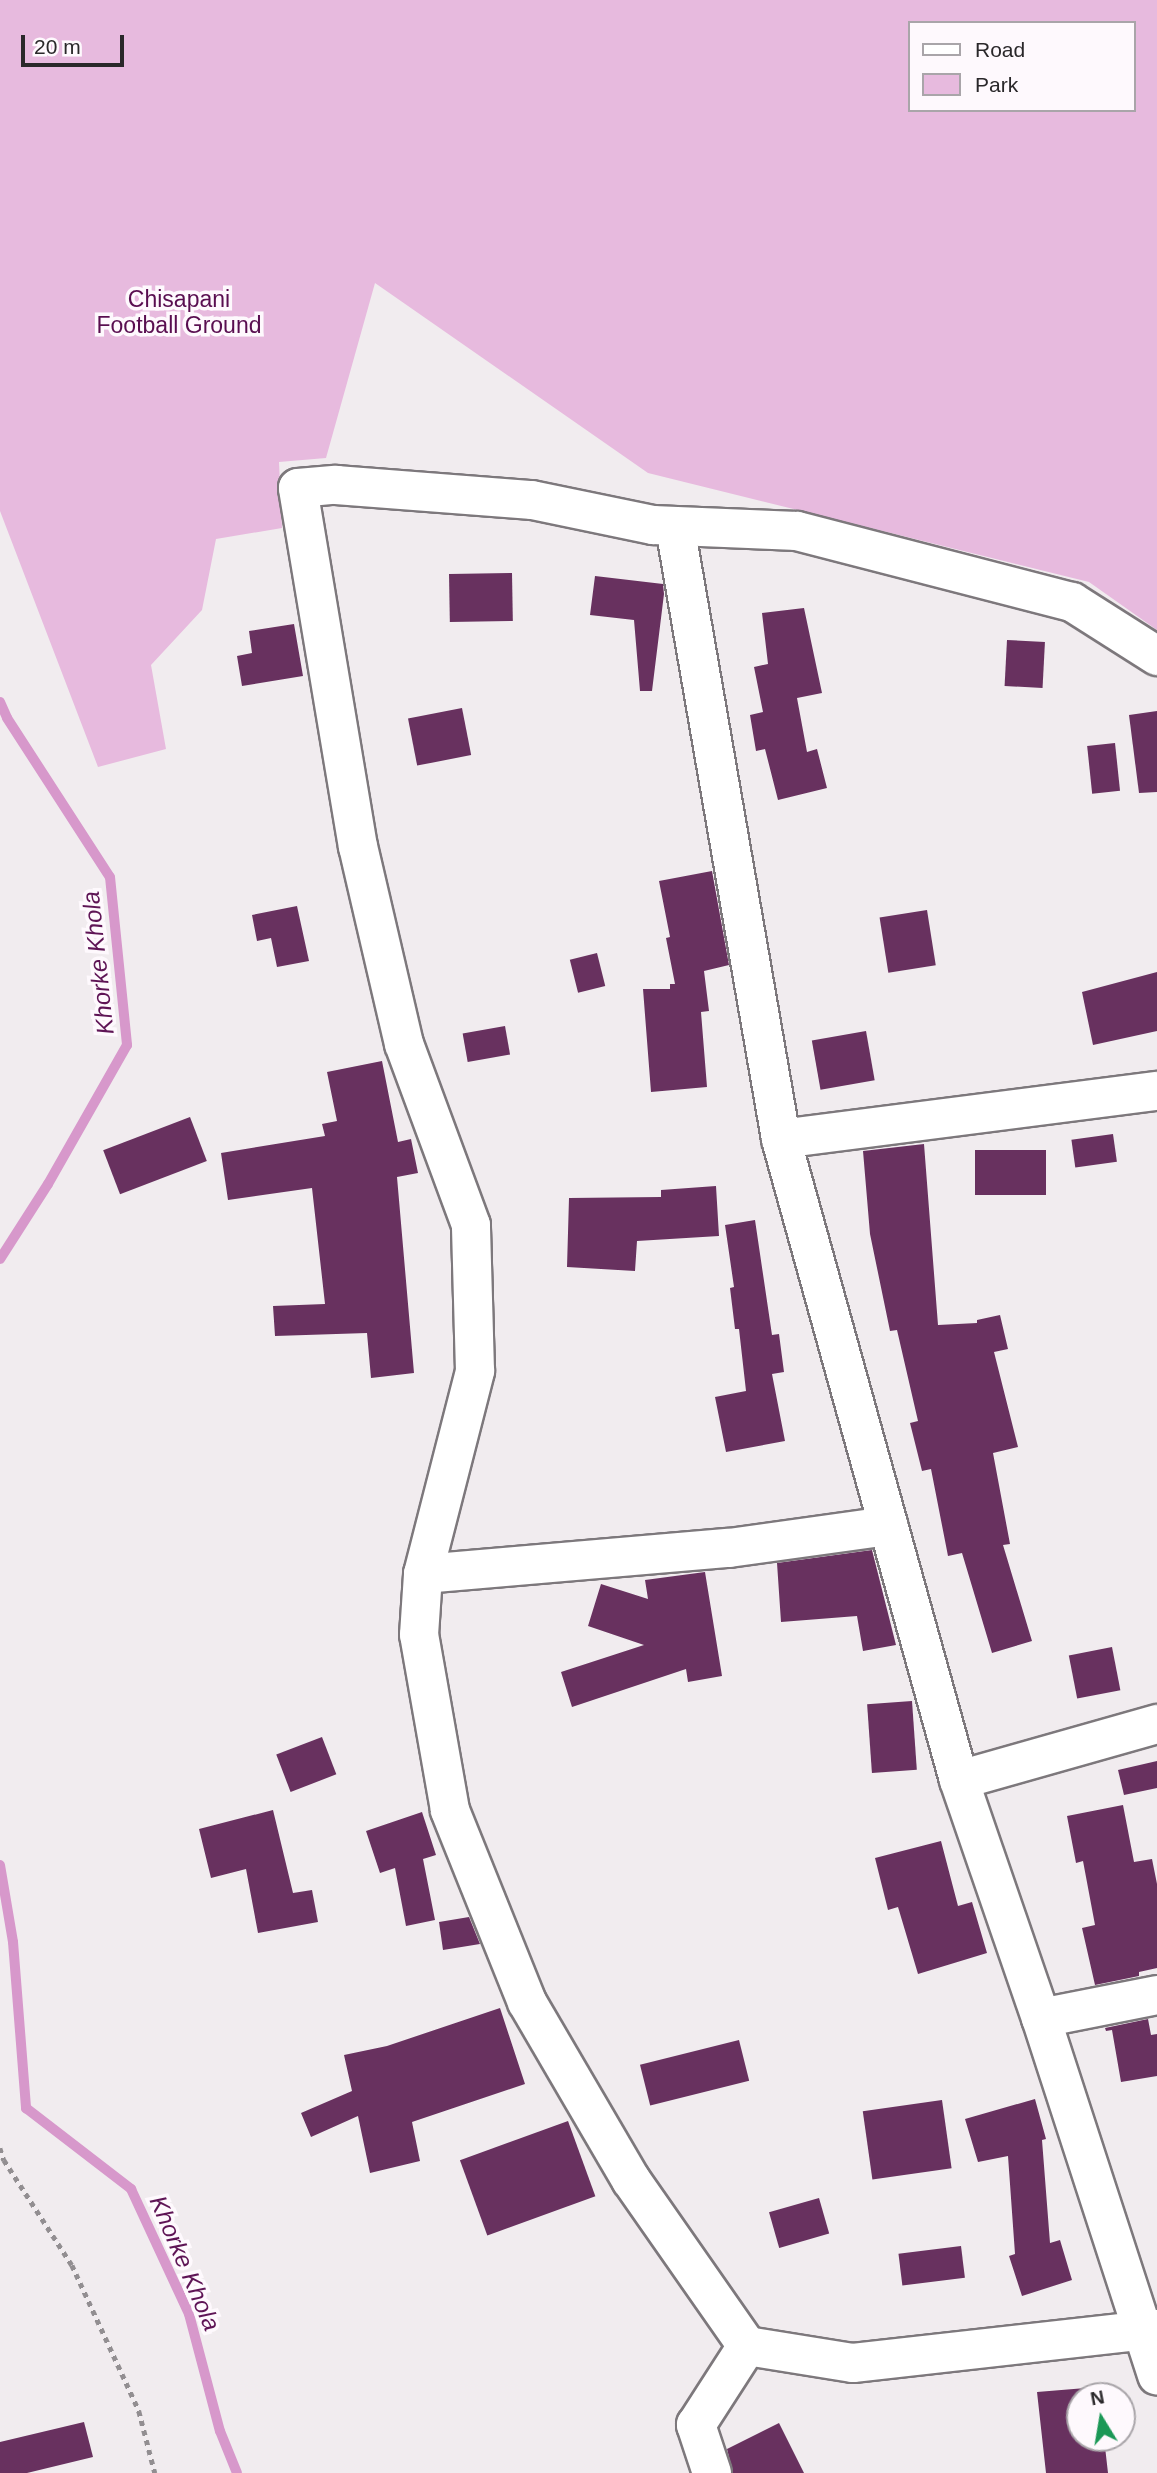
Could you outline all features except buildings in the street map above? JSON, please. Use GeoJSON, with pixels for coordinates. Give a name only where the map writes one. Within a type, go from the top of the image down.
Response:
{"type":"FeatureCollection","features":[{"type":"Feature","properties":{"kind":"street"},"geometry":{"type":"LineString","coordinates":[[1150,2330],[853,2363],[747,2346],[631,2180],[527,2002],[450,1810],[419,1635],[423,1574],[475,1371],[471,1225],[404,1044],[358,847],[298,488],[337,485],[532,500],[616,519],[675,527],[797,531],[1072,602],[1157,656]]}},
{"type":"Feature","properties":{"kind":"street"},"geometry":{"type":"LineString","coordinates":[[675,527],[781,1139],[959,1780],[1150,2330],[1157,2376]]}},
{"type":"Feature","properties":{"kind":"street"},"geometry":{"type":"LineString","coordinates":[[781,1139],[1157,1091]]}},
{"type":"Feature","properties":{"kind":"street"},"geometry":{"type":"LineString","coordinates":[[423,1574],[729,1548],[888,1526]]}},
{"type":"Feature","properties":{"kind":"street"},"geometry":{"type":"LineString","coordinates":[[959,1780],[1157,1724]]}},
{"type":"Feature","properties":{"kind":"street"},"geometry":{"type":"LineString","coordinates":[[1041,2018],[1157,1995]]}},
{"type":"Feature","properties":{"kind":"street"},"geometry":{"type":"LineString","coordinates":[[712,2473],[696,2425],[747,2346]]}},
{"type":"Feature","properties":{"kind":"path"},"geometry":{"type":"LineString","coordinates":[[0,2148],[4,2160],[72,2265],[139,2411],[155,2473]]}},
{"type":"Feature","properties":{"kind":"green space","name":"Chisapani Football Ground"},"geometry":{"type":"Polygon","coordinates":[[[0,0],[1157,0],[1157,630],[1089,582],[648,473],[375,283],[326,458],[279,462],[282,528],[216,539],[202,610],[151,665],[166,749],[98,767],[0,511],[0,0]]]}},
{"type":"Feature","properties":{"kind":"waterway","name":"Khorke Khola"},"geometry":{"type":"LineString","coordinates":[[0,702],[7,718],[110,877],[127,1045],[48,1184],[0,1259]]}},
{"type":"Feature","properties":{"kind":"waterway","name":"Khorke Khola"},"geometry":{"type":"LineString","coordinates":[[0,1865],[13,1942],[26,2108],[131,2189],[189,2314],[220,2431],[237,2473]]}}]}
